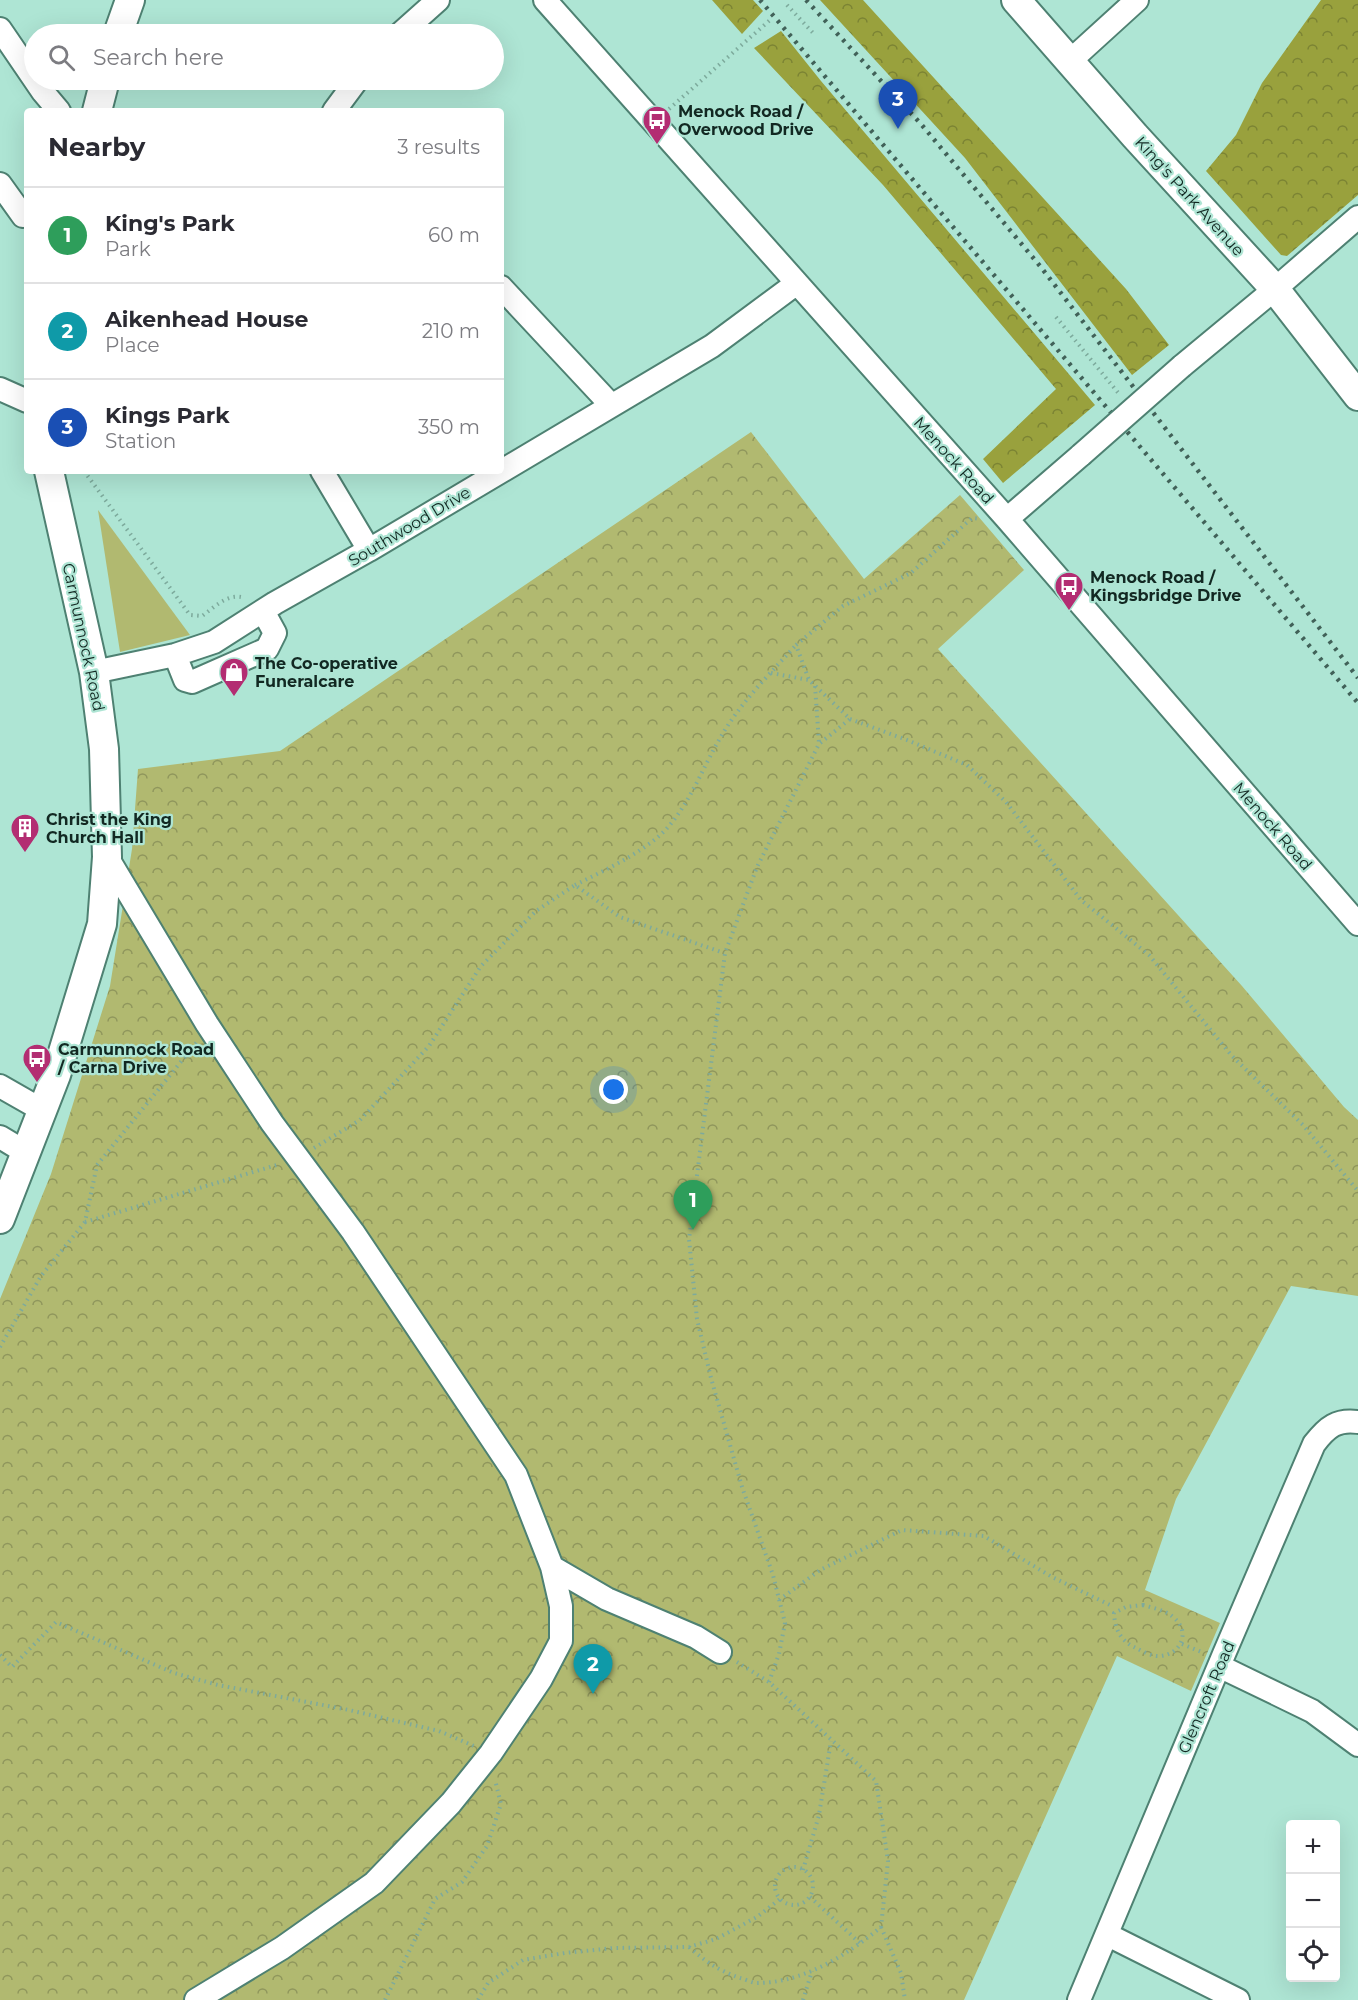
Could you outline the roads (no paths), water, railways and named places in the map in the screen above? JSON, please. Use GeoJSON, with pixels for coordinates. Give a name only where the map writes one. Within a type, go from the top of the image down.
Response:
{"type":"FeatureCollection","features":[{"type":"Feature","properties":{"kind":"main road"},"geometry":{"type":"LineString","coordinates":[[122,24],[130,0]]}},
{"type":"Feature","properties":{"kind":"main road","name":"King's Park Avenue"},"geometry":{"type":"LineString","coordinates":[[1016,0],[1135,136],[1275,289],[1358,396]]}},
{"type":"Feature","properties":{"kind":"main road"},"geometry":{"type":"LineString","coordinates":[[98,108],[102,90]]}},
{"type":"Feature","properties":{"kind":"main road","name":"Carmunnock Road"},"geometry":{"type":"LineString","coordinates":[[0,1219],[56,1075],[102,924],[107,856],[105,749],[94,672],[50,474]]}},
{"type":"Feature","properties":{"kind":"street"},"geometry":{"type":"LineString","coordinates":[[411,24],[438,0]]}},
{"type":"Feature","properties":{"kind":"street","name":"Menock Road"},"geometry":{"type":"LineString","coordinates":[[545,0],[1007,519],[1358,924]]}},
{"type":"Feature","properties":{"kind":"street"},"geometry":{"type":"LineString","coordinates":[[1070,61],[1137,0]]}},
{"type":"Feature","properties":{"kind":"street"},"geometry":{"type":"LineString","coordinates":[[0,29],[24,64]]}},
{"type":"Feature","properties":{"kind":"street"},"geometry":{"type":"LineString","coordinates":[[42,90],[56,108]]}},
{"type":"Feature","properties":{"kind":"street"},"geometry":{"type":"LineString","coordinates":[[336,108],[350,90]]}},
{"type":"Feature","properties":{"kind":"street"},"geometry":{"type":"LineString","coordinates":[[0,184],[23,216]]}},
{"type":"Feature","properties":{"kind":"street"},"geometry":{"type":"LineString","coordinates":[[1007,519],[1182,366],[1358,217]]}},
{"type":"Feature","properties":{"kind":"street","name":"Southwood Drive"},"geometry":{"type":"LineString","coordinates":[[504,469],[712,346],[797,283]]}},
{"type":"Feature","properties":{"kind":"street"},"geometry":{"type":"LineString","coordinates":[[504,291],[611,405]]}},
{"type":"Feature","properties":{"kind":"street"},"geometry":{"type":"LineString","coordinates":[[0,389],[24,400]]}},
{"type":"Feature","properties":{"kind":"street"},"geometry":{"type":"LineString","coordinates":[[324,474],[369,550]]}},
{"type":"Feature","properties":{"kind":"street","name":"Southwood Drive"},"geometry":{"type":"LineString","coordinates":[[94,672],[175,655],[213,642],[496,474]]}},
{"type":"Feature","properties":{"kind":"street"},"geometry":{"type":"LineString","coordinates":[[175,655],[185,680],[192,682],[267,649],[274,633],[263,611]]}},
{"type":"Feature","properties":{"kind":"street"},"geometry":{"type":"LineString","coordinates":[[107,856],[209,1027],[272,1123],[353,1232],[516,1475],[552,1568],[561,1606],[561,1641],[541,1679],[491,1753],[451,1803],[374,1882],[282,1948],[196,2000]]}},
{"type":"Feature","properties":{"kind":"street"},"geometry":{"type":"LineString","coordinates":[[0,1086],[42,1110]]}},
{"type":"Feature","properties":{"kind":"street"},"geometry":{"type":"LineString","coordinates":[[0,1137],[25,1152]]}},
{"type":"Feature","properties":{"kind":"street","name":"Glencroft Road"},"geometry":{"type":"LineString","coordinates":[[1079,2000],[1314,1444],[1324,1431],[1342,1421],[1358,1422]]}},
{"type":"Feature","properties":{"kind":"street"},"geometry":{"type":"LineString","coordinates":[[552,1568],[607,1599],[696,1638],[720,1652]]}},
{"type":"Feature","properties":{"kind":"street"},"geometry":{"type":"LineString","coordinates":[[1219,1666],[1312,1711],[1358,1745]]}},
{"type":"Feature","properties":{"kind":"street"},"geometry":{"type":"LineString","coordinates":[[1108,1935],[1238,2000]]}},
{"type":"Feature","properties":{"kind":"railway"},"geometry":{"type":"LineString","coordinates":[[760,0],[1358,703]]}},
{"type":"Feature","properties":{"kind":"railway"},"geometry":{"type":"LineString","coordinates":[[806,0],[921,124],[1040,266],[1358,678]]}},
{"type":"Feature","properties":{"kind":"place","name":"Kings Park"},"geometry":{"type":"Point","coordinates":[898,129]}},
{"type":"Feature","properties":{"kind":"place","name":"Menock Road / Overwood Drive"},"geometry":{"type":"Point","coordinates":[657,146]}},
{"type":"Feature","properties":{"kind":"place","name":"Menock Road / Kingsbridge Drive"},"geometry":{"type":"Point","coordinates":[1069,612]}},
{"type":"Feature","properties":{"kind":"place","name":"The Co-operative Funeralcare"},"geometry":{"type":"Point","coordinates":[234,698]}},
{"type":"Feature","properties":{"kind":"place","name":"Christ the King Church Hall"},"geometry":{"type":"Point","coordinates":[25,854]}},
{"type":"Feature","properties":{"kind":"place","name":"Carmunnock Road / Carna Drive"},"geometry":{"type":"Point","coordinates":[37,1084]}},
{"type":"Feature","properties":{"kind":"place","name":"King's Park"},"geometry":{"type":"Point","coordinates":[693,1230]}},
{"type":"Feature","properties":{"kind":"place","name":"Aikenhead House"},"geometry":{"type":"Point","coordinates":[593,1694]}}]}
